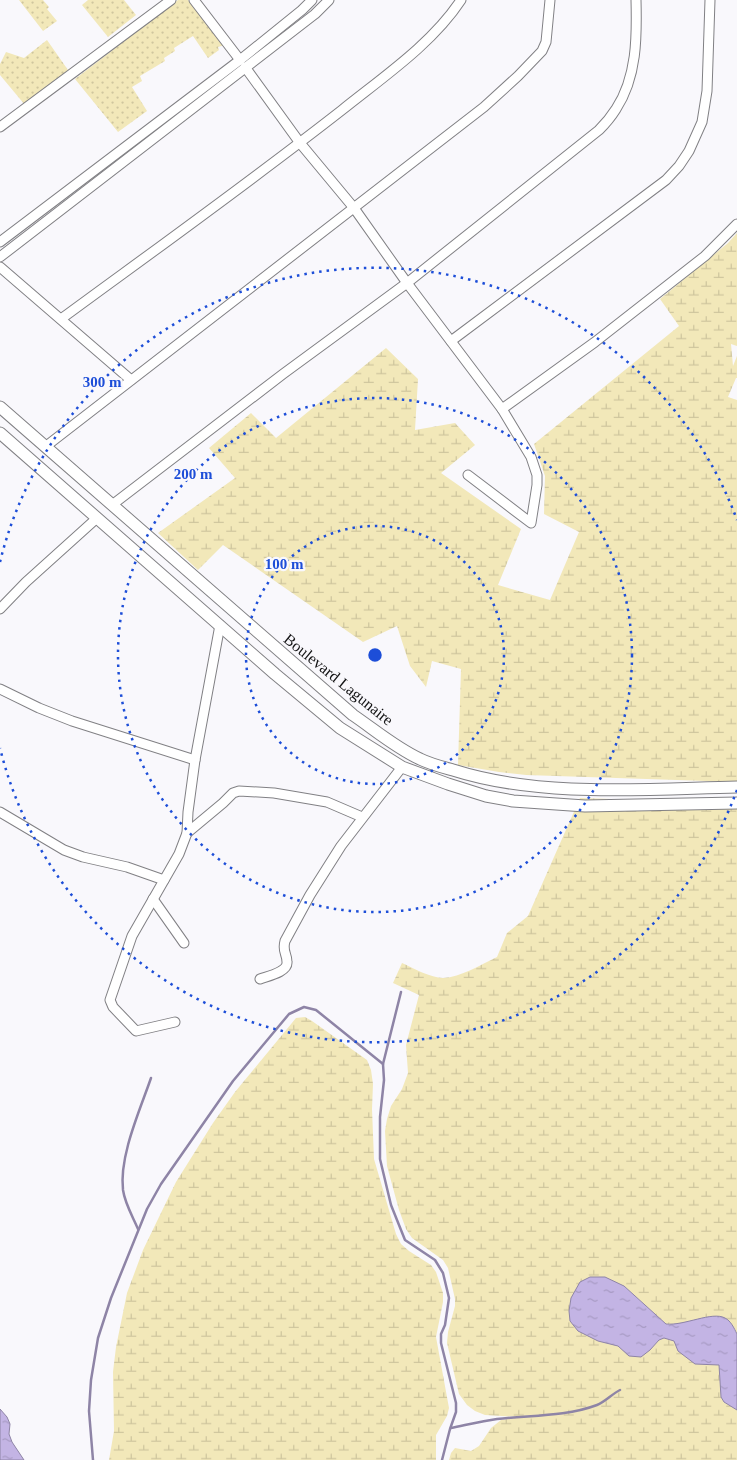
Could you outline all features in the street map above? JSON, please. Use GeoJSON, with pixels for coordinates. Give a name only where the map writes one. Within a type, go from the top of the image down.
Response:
{"type":"FeatureCollection","features":[{"type":"Feature","properties":{"kind":"main road","name":"Boulevard Lagunaire"},"geometry":{"type":"LineString","coordinates":[[0,407],[353,716],[401,749],[422,760],[477,777],[517,784],[584,789],[737,787]]}},
{"type":"Feature","properties":{"kind":"main road","name":"Boulevard Lagunaire"},"geometry":{"type":"LineString","coordinates":[[0,433],[340,728],[402,766],[486,796],[513,801],[585,806],[737,803]]}},
{"type":"Feature","properties":{"kind":"street"},"geometry":{"type":"LineString","coordinates":[[0,127],[171,0]]}},
{"type":"Feature","properties":{"kind":"street"},"geometry":{"type":"LineString","coordinates":[[194,0],[300,143],[354,208],[502,409],[531,457],[536,474],[538,485],[531,523],[468,475]]}},
{"type":"Feature","properties":{"kind":"street"},"geometry":{"type":"LineString","coordinates":[[0,258],[242,64],[312,0]]}},
{"type":"Feature","properties":{"kind":"street"},"geometry":{"type":"LineString","coordinates":[[0,242],[242,64],[315,14],[329,0]]}},
{"type":"Feature","properties":{"kind":"street"},"geometry":{"type":"LineString","coordinates":[[61,319],[300,143],[402,63],[441,27],[462,0]]}},
{"type":"Feature","properties":{"kind":"street"},"geometry":{"type":"LineString","coordinates":[[45,447],[484,107],[542,51],[546,42],[550,0]]}},
{"type":"Feature","properties":{"kind":"street"},"geometry":{"type":"LineString","coordinates":[[112,505],[407,282],[599,130],[612,116],[621,100],[633,66],[636,0]]}},
{"type":"Feature","properties":{"kind":"street"},"geometry":{"type":"LineString","coordinates":[[451,341],[666,180],[679,166],[695,139],[702,122],[707,91],[710,0]]}},
{"type":"Feature","properties":{"kind":"street"},"geometry":{"type":"LineString","coordinates":[[502,409],[595,342],[705,256],[737,224]]}},
{"type":"Feature","properties":{"kind":"street"},"geometry":{"type":"LineString","coordinates":[[0,267],[131,380]]}},
{"type":"Feature","properties":{"kind":"street"},"geometry":{"type":"LineString","coordinates":[[0,609],[26,582],[96,518]]}},
{"type":"Feature","properties":{"kind":"street"},"geometry":{"type":"LineString","coordinates":[[175,1022],[136,1031],[113,1007],[110,1000],[132,936],[179,854],[187,833],[195,760],[220,625]]}},
{"type":"Feature","properties":{"kind":"street"},"geometry":{"type":"LineString","coordinates":[[0,689],[39,708],[72,721],[195,760]]}},
{"type":"Feature","properties":{"kind":"street"},"geometry":{"type":"LineString","coordinates":[[260,979],[286,968],[288,964],[284,947],[285,941],[310,895],[341,846],[402,766]]}},
{"type":"Feature","properties":{"kind":"street"},"geometry":{"type":"LineString","coordinates":[[187,833],[233,793],[239,791],[274,793],[327,802],[362,817]]}},
{"type":"Feature","properties":{"kind":"street"},"geometry":{"type":"LineString","coordinates":[[0,812],[64,850],[83,857],[127,867],[164,880]]}},
{"type":"Feature","properties":{"kind":"street"},"geometry":{"type":"LineString","coordinates":[[153,899],[184,943]]}},
{"type":"Feature","properties":{"kind":"green space"},"geometry":{"type":"Polygon","coordinates":[[[19,0],[43,0],[49,7],[47,9],[57,21],[43,31],[19,0]]]}},
{"type":"Feature","properties":{"kind":"green space"},"geometry":{"type":"Polygon","coordinates":[[[88,0],[124,0],[136,15],[108,37],[82,5],[88,0]]]}},
{"type":"Feature","properties":{"kind":"green space"},"geometry":{"type":"Polygon","coordinates":[[[178,0],[188,0],[225,45],[218,47],[219,50],[208,58],[193,36],[174,48],[175,51],[164,58],[165,61],[140,76],[142,81],[132,87],[147,111],[118,132],[75,79],[178,0]]]}},
{"type":"Feature","properties":{"kind":"green space"},"geometry":{"type":"Polygon","coordinates":[[[47,40],[68,70],[25,105],[0,75],[0,64],[6,52],[24,58],[47,40]]]}},
{"type":"Feature","properties":{"kind":"green space"},"geometry":{"type":"Polygon","coordinates":[[[737,233],[737,346],[731,344],[733,366],[737,356],[737,378],[728,397],[737,400],[737,782],[526,775],[458,765],[461,669],[432,661],[426,687],[410,666],[397,626],[363,642],[223,545],[198,570],[158,533],[235,478],[209,448],[251,413],[276,438],[386,348],[418,379],[415,430],[455,423],[475,445],[441,473],[521,529],[498,585],[550,600],[579,532],[544,514],[545,476],[534,444],[679,326],[660,299],[728,243],[737,233]]]}},
{"type":"Feature","properties":{"kind":"green space"},"geometry":{"type":"Polygon","coordinates":[[[580,798],[737,803],[737,1334],[730,1324],[714,1317],[677,1324],[666,1324],[624,1286],[598,1341],[623,1349],[650,1350],[656,1342],[665,1338],[684,1345],[719,1365],[721,1397],[724,1402],[737,1410],[737,1460],[449,1460],[455,1448],[471,1451],[479,1446],[491,1428],[501,1420],[521,1417],[485,1415],[467,1405],[459,1394],[447,1343],[455,1306],[448,1268],[443,1260],[412,1238],[406,1229],[399,1210],[387,1166],[385,1131],[391,1106],[402,1089],[408,1073],[406,1045],[419,995],[393,983],[402,963],[428,975],[443,978],[464,973],[497,957],[507,933],[528,916],[580,798]]]}},
{"type":"Feature","properties":{"kind":"green space"},"geometry":{"type":"Polygon","coordinates":[[[305,1017],[367,1060],[373,1084],[374,1159],[396,1234],[401,1244],[431,1265],[436,1272],[443,1293],[436,1337],[449,1408],[447,1416],[436,1435],[436,1460],[109,1460],[114,1431],[113,1372],[116,1347],[127,1293],[143,1250],[176,1182],[213,1123],[235,1092],[296,1018],[305,1017]]]}},
{"type":"Feature","properties":{"kind":"water"},"geometry":{"type":"Polygon","coordinates":[[[590,1277],[605,1277],[624,1286],[666,1324],[681,1323],[713,1316],[719,1316],[729,1321],[737,1334],[737,1410],[724,1402],[721,1397],[719,1365],[695,1364],[678,1351],[674,1341],[664,1338],[659,1340],[641,1357],[629,1356],[618,1346],[598,1341],[578,1331],[570,1321],[571,1298],[580,1282],[590,1277]]]}},
{"type":"Feature","properties":{"kind":"water"},"geometry":{"type":"Polygon","coordinates":[[[0,1409],[10,1424],[9,1434],[12,1442],[24,1460],[0,1460],[0,1409]]]}},
{"type":"Feature","properties":{"kind":"waterway"},"geometry":{"type":"LineString","coordinates":[[401,992],[383,1064],[384,1080],[380,1117],[380,1159],[391,1205],[405,1240],[435,1260],[443,1273],[449,1298],[445,1325],[441,1334],[441,1343],[456,1403],[456,1412],[442,1460]]}},
{"type":"Feature","properties":{"kind":"waterway"},"geometry":{"type":"LineString","coordinates":[[93,1460],[89,1411],[91,1380],[98,1338],[111,1298],[147,1209],[161,1184],[233,1081],[289,1014],[304,1007],[316,1010],[383,1064]]}},
{"type":"Feature","properties":{"kind":"waterway"},"geometry":{"type":"LineString","coordinates":[[138,1229],[125,1200],[123,1190],[124,1163],[131,1133],[151,1078]]}},
{"type":"Feature","properties":{"kind":"waterway"},"geometry":{"type":"LineString","coordinates":[[451,1428],[497,1419],[573,1412],[600,1404],[620,1390]]}}]}
